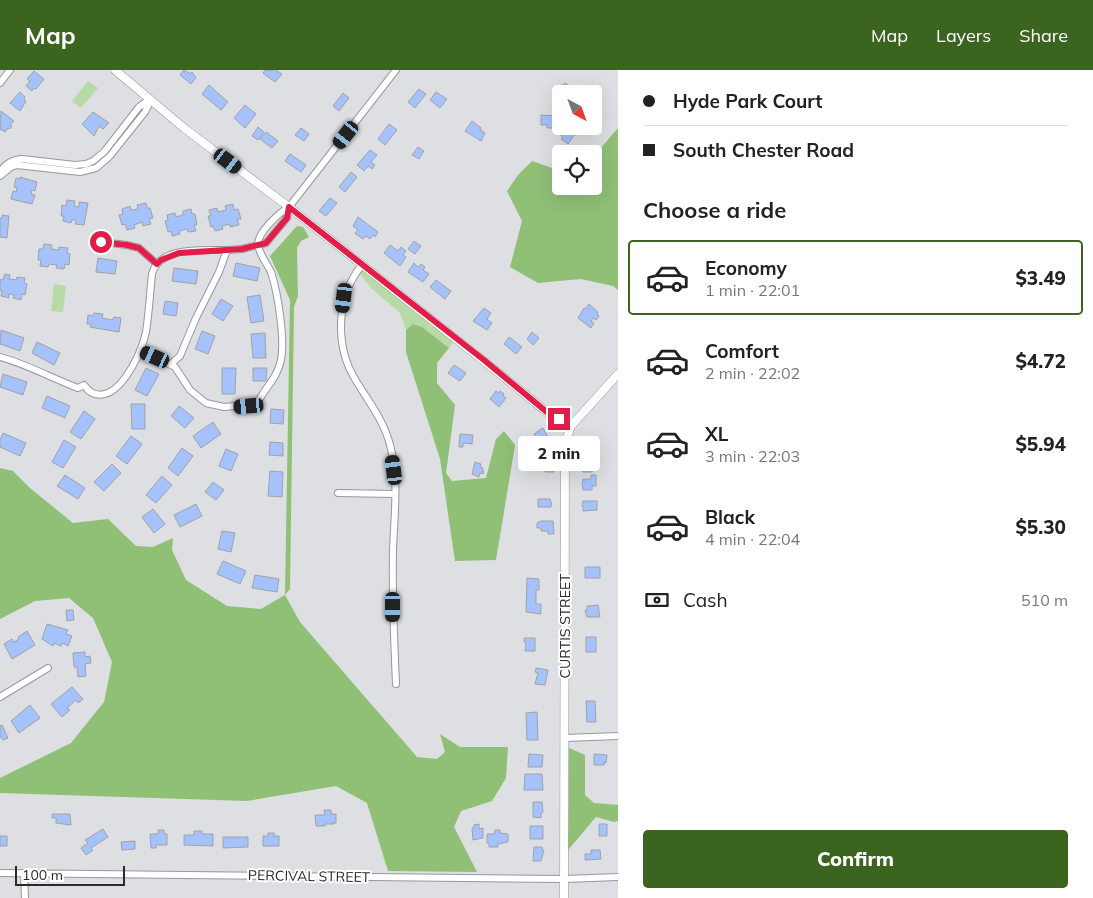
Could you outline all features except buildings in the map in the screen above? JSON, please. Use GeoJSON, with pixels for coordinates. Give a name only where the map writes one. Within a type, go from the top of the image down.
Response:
{"type":"FeatureCollection","features":[{"type":"Feature","properties":{"kind":"street"},"geometry":{"type":"LineString","coordinates":[[0,83],[10,70]]}},
{"type":"Feature","properties":{"kind":"street"},"geometry":{"type":"LineString","coordinates":[[115,70],[184,128],[289,207],[484,360],[548,413],[571,426],[618,374]]}},
{"type":"Feature","properties":{"kind":"street"},"geometry":{"type":"LineString","coordinates":[[0,357],[33,368],[58,381],[78,388],[84,386],[91,392],[101,395],[114,390],[127,376],[140,350],[146,332],[152,274],[157,264],[166,257],[179,253],[227,250],[258,246],[266,243],[287,218],[289,207],[396,70]]}},
{"type":"Feature","properties":{"kind":"street"},"geometry":{"type":"LineString","coordinates":[[0,172],[4,166],[16,159],[78,165],[93,161],[104,152],[140,106],[150,100]]}},
{"type":"Feature","properties":{"kind":"street"},"geometry":{"type":"LineString","coordinates":[[0,176],[11,167],[17,165],[80,172],[96,168],[109,157],[145,112],[150,100]]}},
{"type":"Feature","properties":{"kind":"street"},"geometry":{"type":"LineString","coordinates":[[101,242],[139,248],[157,264]]}},
{"type":"Feature","properties":{"kind":"street"},"geometry":{"type":"LineString","coordinates":[[140,350],[171,364],[195,395],[215,406],[257,404],[278,372],[282,350],[278,300],[270,271],[258,246]]}},
{"type":"Feature","properties":{"kind":"street"},"geometry":{"type":"LineString","coordinates":[[171,364],[180,356],[219,272],[227,250]]}},
{"type":"Feature","properties":{"kind":"street"},"geometry":{"type":"LineString","coordinates":[[362,265],[353,275],[344,298],[341,333],[348,364],[354,377],[381,418],[392,450],[394,494],[393,625],[396,684]]}},
{"type":"Feature","properties":{"kind":"street","name":"CURTIS STREET"},"geometry":{"type":"LineString","coordinates":[[564,898],[566,443],[571,426]]}},
{"type":"Feature","properties":{"kind":"street"},"geometry":{"type":"LineString","coordinates":[[338,493],[394,494]]}},
{"type":"Feature","properties":{"kind":"street"},"geometry":{"type":"LineString","coordinates":[[0,697],[48,668]]}},
{"type":"Feature","properties":{"kind":"street"},"geometry":{"type":"LineString","coordinates":[[565,738],[618,736]]}},
{"type":"Feature","properties":{"kind":"street","name":"PERCIVAL STREET"},"geometry":{"type":"LineString","coordinates":[[0,873],[564,879],[618,877]]}},
{"type":"Feature","properties":{"kind":"street"},"geometry":{"type":"LineString","coordinates":[[24,874],[25,898]]}},
{"type":"Feature","properties":{"kind":"green space"},"geometry":{"type":"Polygon","coordinates":[[[88,81],[98,88],[81,108],[72,101],[88,81]]]}},
{"type":"Feature","properties":{"kind":"green space"},"geometry":{"type":"Polygon","coordinates":[[[618,128],[618,290],[613,286],[581,279],[538,283],[510,267],[522,221],[507,191],[518,175],[532,161],[552,168],[552,195],[602,195],[602,147],[618,128]]]}},
{"type":"Feature","properties":{"kind":"green space"},"geometry":{"type":"Polygon","coordinates":[[[297,226],[303,227],[309,237],[301,241],[297,248],[298,296],[294,307],[290,589],[285,595],[290,300],[270,256],[297,226]]]}},
{"type":"Feature","properties":{"kind":"green space"},"geometry":{"type":"Polygon","coordinates":[[[357,264],[454,341],[449,348],[422,327],[413,324],[406,330],[400,313],[371,288],[356,269],[357,264]]]}},
{"type":"Feature","properties":{"kind":"green space"},"geometry":{"type":"Polygon","coordinates":[[[54,284],[66,286],[63,312],[51,311],[54,284]]]}},
{"type":"Feature","properties":{"kind":"green space"},"geometry":{"type":"Polygon","coordinates":[[[413,324],[422,327],[449,348],[437,363],[437,383],[455,405],[446,473],[452,481],[486,478],[496,439],[504,431],[515,445],[496,560],[455,561],[440,459],[406,352],[406,330],[413,324]]]}},
{"type":"Feature","properties":{"kind":"green space"},"geometry":{"type":"Polygon","coordinates":[[[0,468],[13,471],[30,488],[73,523],[108,519],[136,546],[153,547],[173,538],[172,550],[186,580],[227,606],[261,609],[285,595],[300,622],[417,757],[437,759],[445,752],[440,734],[460,747],[508,747],[506,778],[492,801],[461,811],[454,827],[477,872],[388,871],[367,803],[336,786],[247,801],[0,793],[0,778],[71,743],[104,702],[112,662],[93,618],[69,598],[35,601],[0,619],[0,468]]]}},
{"type":"Feature","properties":{"kind":"green space"},"geometry":{"type":"Polygon","coordinates":[[[569,748],[585,755],[585,795],[594,803],[618,805],[618,821],[614,822],[596,817],[568,850],[569,748]]]}},
{"type":"Feature","properties":{"kind":"route"},"geometry":{"type":"LineString","coordinates":[[101,242],[139,248],[157,264],[161,260],[179,253],[242,249],[266,243],[287,218],[289,207],[484,360],[548,413],[559,419]]}}]}
